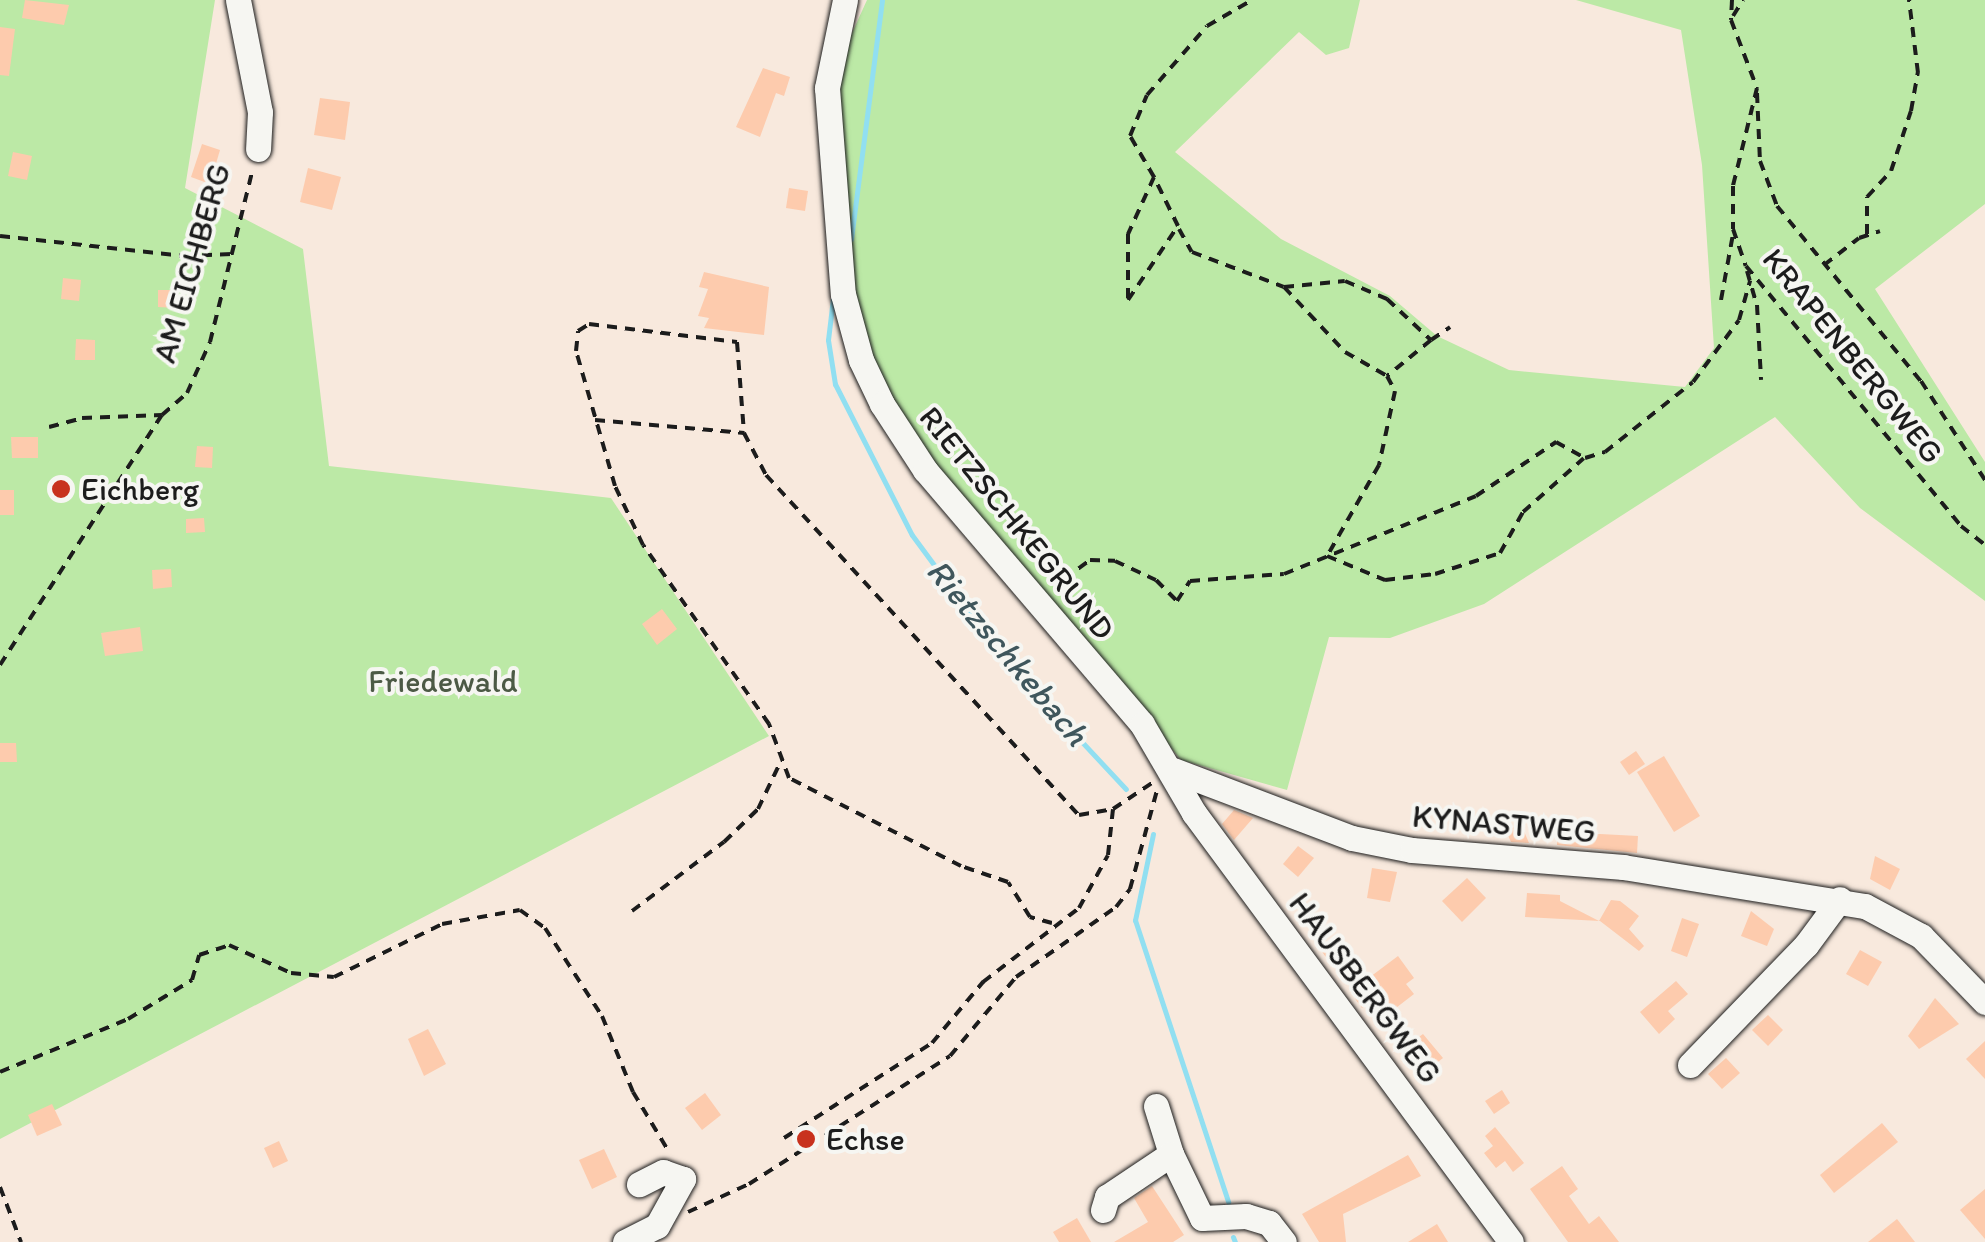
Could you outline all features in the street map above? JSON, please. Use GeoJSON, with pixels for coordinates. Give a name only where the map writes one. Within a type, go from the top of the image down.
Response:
{"type":"FeatureCollection","features":[{"type":"Feature","properties":{"kind":"street","name":"AM EICHBERG"},"geometry":{"type":"LineString","coordinates":[[238,0],[256,80],[258,149]]}},
{"type":"Feature","properties":{"kind":"street","name":"RIETZSCHKEGRUND"},"geometry":{"type":"LineString","coordinates":[[844,0],[827,88],[843,294],[861,360],[925,470],[1173,770]]}},
{"type":"Feature","properties":{"kind":"street","name":"KYNASTWEG"},"geometry":{"type":"LineString","coordinates":[[1173,770],[1352,838],[1412,850],[1622,867],[1840,900],[1921,936],[1985,1002]]}},
{"type":"Feature","properties":{"kind":"street","name":"HAUSBERGWEG"},"geometry":{"type":"LineString","coordinates":[[1173,770],[1194,813],[1499,1237]]}},
{"type":"Feature","properties":{"kind":"street"},"geometry":{"type":"LineString","coordinates":[[1690,1064],[1806,945],[1840,900]]}},
{"type":"Feature","properties":{"kind":"street"},"geometry":{"type":"LineString","coordinates":[[1156,1106],[1171,1154],[1202,1218],[1228,1216],[1268,1224],[1284,1242]]}},
{"type":"Feature","properties":{"kind":"street"},"geometry":{"type":"LineString","coordinates":[[1104,1210],[1107,1197],[1171,1154]]}},
{"type":"Feature","properties":{"kind":"street"},"geometry":{"type":"LineString","coordinates":[[626,1242],[657,1226],[683,1179],[663,1172],[639,1184]]}},
{"type":"Feature","properties":{"kind":"path"},"geometry":{"type":"LineString","coordinates":[[1252,0],[1207,26],[1147,95],[1130,136],[1192,252],[1284,287],[1345,281],[1387,299],[1432,340]]}},
{"type":"Feature","properties":{"kind":"path"},"geometry":{"type":"LineString","coordinates":[[1732,0],[1731,20],[1757,88],[1760,161],[1778,206],[1921,380],[1985,480]]}},
{"type":"Feature","properties":{"kind":"path"},"geometry":{"type":"LineString","coordinates":[[1731,20],[1743,0]]}},
{"type":"Feature","properties":{"kind":"path"},"geometry":{"type":"LineString","coordinates":[[1867,234],[1867,197],[1891,171],[1915,92],[1909,0]]}},
{"type":"Feature","properties":{"kind":"path","name":"KRAPENBERGWEG"},"geometry":{"type":"LineString","coordinates":[[1757,88],[1732,186],[1733,229],[1746,266],[1961,526],[1985,546]]}},
{"type":"Feature","properties":{"kind":"path","name":"AM EICHBERG"},"geometry":{"type":"LineString","coordinates":[[0,665],[162,415],[187,393],[210,342],[258,149]]}},
{"type":"Feature","properties":{"kind":"path"},"geometry":{"type":"LineString","coordinates":[[1154,177],[1128,234],[1128,300],[1178,226]]}},
{"type":"Feature","properties":{"kind":"path"},"geometry":{"type":"LineString","coordinates":[[1721,300],[1733,229]]}},
{"type":"Feature","properties":{"kind":"path"},"geometry":{"type":"LineString","coordinates":[[1824,265],[1867,234],[1880,231]]}},
{"type":"Feature","properties":{"kind":"path"},"geometry":{"type":"LineString","coordinates":[[0,236],[184,256],[232,254]]}},
{"type":"Feature","properties":{"kind":"path"},"geometry":{"type":"LineString","coordinates":[[1746,266],[1761,380]]}},
{"type":"Feature","properties":{"kind":"path"},"geometry":{"type":"LineString","coordinates":[[1326,556],[1385,580],[1435,574],[1500,552],[1523,512],[1585,458],[1605,452],[1693,382],[1739,320],[1750,281]]}},
{"type":"Feature","properties":{"kind":"path"},"geometry":{"type":"LineString","coordinates":[[1284,287],[1344,352],[1388,376],[1395,391],[1379,464],[1326,556]]}},
{"type":"Feature","properties":{"kind":"path"},"geometry":{"type":"LineString","coordinates":[[1052,924],[1030,917],[1008,882],[961,866],[789,778],[779,766],[769,724],[643,545],[595,420],[576,351],[578,332],[589,324],[737,342],[744,433],[766,475],[1080,815],[1113,809],[1173,770]]}},
{"type":"Feature","properties":{"kind":"path"},"geometry":{"type":"LineString","coordinates":[[1388,376],[1450,326]]}},
{"type":"Feature","properties":{"kind":"path"},"geometry":{"type":"LineString","coordinates":[[49,427],[82,418],[162,415]]}},
{"type":"Feature","properties":{"kind":"path"},"geometry":{"type":"LineString","coordinates":[[595,420],[744,433]]}},
{"type":"Feature","properties":{"kind":"path"},"geometry":{"type":"LineString","coordinates":[[1003,560],[1064,578],[1090,560],[1115,561],[1156,580],[1177,601],[1190,581],[1284,574],[1476,496],[1556,442],[1585,458]]}},
{"type":"Feature","properties":{"kind":"path"},"geometry":{"type":"LineString","coordinates":[[632,911],[724,842],[758,809],[779,766]]}},
{"type":"Feature","properties":{"kind":"path"},"geometry":{"type":"LineString","coordinates":[[657,1226],[749,1184],[914,1082],[974,1034],[1016,977],[1116,907],[1130,889],[1158,786],[1173,770]]}},
{"type":"Feature","properties":{"kind":"path"},"geometry":{"type":"LineString","coordinates":[[784,1138],[932,1043],[983,982],[1052,924],[1078,908],[1096,887],[1108,855],[1113,809]]}},
{"type":"Feature","properties":{"kind":"path"},"geometry":{"type":"LineString","coordinates":[[0,1072],[128,1020],[192,980],[199,955],[229,945],[291,973],[334,977],[442,924],[484,922],[520,910],[545,928],[602,1016],[634,1092],[674,1158]]}},
{"type":"Feature","properties":{"kind":"path"},"geometry":{"type":"LineString","coordinates":[[0,1187],[21,1242]]}},
{"type":"Feature","properties":{"kind":"green space","name":"Friedewald"},"geometry":{"type":"Polygon","coordinates":[[[0,0],[215,0],[185,188],[303,249],[329,466],[611,498],[769,736],[0,1139],[0,0]]]}},
{"type":"Feature","properties":{"kind":"green space"},"geometry":{"type":"Polygon","coordinates":[[[867,0],[1360,0],[1349,48],[1326,55],[1299,32],[1175,152],[1281,239],[1390,296],[1437,336],[1509,370],[1685,387],[1714,348],[1702,165],[1681,30],[1576,0],[1985,0],[1985,204],[1875,289],[1985,462],[1985,601],[1860,508],[1775,417],[1484,604],[1390,638],[1329,637],[1287,790],[1181,760],[882,404],[861,360],[827,88],[867,0]]]}},
{"type":"Feature","properties":{"kind":"building"},"geometry":{"type":"Polygon","coordinates":[[[25,0],[69,5],[64,25],[22,18],[25,0]]]}},
{"type":"Feature","properties":{"kind":"building"},"geometry":{"type":"Polygon","coordinates":[[[0,27],[15,29],[9,76],[0,75],[0,27]]]}},
{"type":"Feature","properties":{"kind":"building"},"geometry":{"type":"Polygon","coordinates":[[[763,68],[790,77],[784,96],[776,93],[760,137],[736,127],[763,68]]]}},
{"type":"Feature","properties":{"kind":"building"},"geometry":{"type":"Polygon","coordinates":[[[320,98],[350,102],[345,140],[314,135],[320,98]]]}},
{"type":"Feature","properties":{"kind":"building"},"geometry":{"type":"Polygon","coordinates":[[[202,144],[220,150],[210,184],[191,177],[202,144]]]}},
{"type":"Feature","properties":{"kind":"building"},"geometry":{"type":"Polygon","coordinates":[[[13,152],[32,156],[27,180],[8,176],[13,152]]]}},
{"type":"Feature","properties":{"kind":"building"},"geometry":{"type":"Polygon","coordinates":[[[308,168],[341,177],[332,210],[300,202],[308,168]]]}},
{"type":"Feature","properties":{"kind":"building"},"geometry":{"type":"Polygon","coordinates":[[[789,188],[808,191],[805,211],[786,208],[789,188]]]}},
{"type":"Feature","properties":{"kind":"building"},"geometry":{"type":"Polygon","coordinates":[[[704,272],[769,287],[764,335],[704,328],[709,318],[698,316],[708,289],[699,287],[704,272]]]}},
{"type":"Feature","properties":{"kind":"building"},"geometry":{"type":"Polygon","coordinates":[[[63,278],[81,280],[79,301],[61,299],[63,278]]]}},
{"type":"Feature","properties":{"kind":"building"},"geometry":{"type":"Polygon","coordinates":[[[158,290],[176,290],[175,308],[158,307],[158,290]]]}},
{"type":"Feature","properties":{"kind":"building"},"geometry":{"type":"Polygon","coordinates":[[[76,339],[95,340],[95,360],[75,360],[76,339]]]}},
{"type":"Feature","properties":{"kind":"building"},"geometry":{"type":"Polygon","coordinates":[[[11,437],[38,437],[38,458],[12,458],[11,437]]]}},
{"type":"Feature","properties":{"kind":"building"},"geometry":{"type":"Polygon","coordinates":[[[197,446],[213,447],[212,468],[195,467],[197,446]]]}},
{"type":"Feature","properties":{"kind":"building"},"geometry":{"type":"Polygon","coordinates":[[[0,490],[14,490],[14,515],[0,515],[0,490]]]}},
{"type":"Feature","properties":{"kind":"building"},"geometry":{"type":"Polygon","coordinates":[[[204,518],[205,532],[186,533],[186,519],[204,518]]]}},
{"type":"Feature","properties":{"kind":"building"},"geometry":{"type":"Polygon","coordinates":[[[171,569],[172,587],[153,589],[152,570],[171,569]]]}},
{"type":"Feature","properties":{"kind":"building"},"geometry":{"type":"Polygon","coordinates":[[[662,609],[677,629],[657,645],[642,624],[662,609]]]}},
{"type":"Feature","properties":{"kind":"building"},"geometry":{"type":"Polygon","coordinates":[[[140,627],[143,651],[105,656],[101,633],[140,627]]]}},
{"type":"Feature","properties":{"kind":"building"},"geometry":{"type":"Polygon","coordinates":[[[0,743],[16,743],[17,762],[0,762],[0,743]]]}},
{"type":"Feature","properties":{"kind":"building"},"geometry":{"type":"Polygon","coordinates":[[[1636,751],[1645,764],[1629,775],[1620,762],[1636,751]]]}},
{"type":"Feature","properties":{"kind":"building"},"geometry":{"type":"Polygon","coordinates":[[[1664,756],[1700,816],[1674,832],[1637,772],[1664,756]]]}},
{"type":"Feature","properties":{"kind":"building"},"geometry":{"type":"Polygon","coordinates":[[[1234,810],[1253,818],[1234,840],[1222,824],[1234,810]]]}},
{"type":"Feature","properties":{"kind":"building"},"geometry":{"type":"Polygon","coordinates":[[[1521,824],[1529,843],[1511,842],[1506,831],[1521,824]]]}},
{"type":"Feature","properties":{"kind":"building"},"geometry":{"type":"Polygon","coordinates":[[[1557,836],[1638,836],[1637,853],[1557,845],[1557,836]]]}},
{"type":"Feature","properties":{"kind":"building"},"geometry":{"type":"Polygon","coordinates":[[[1298,846],[1314,858],[1298,877],[1283,864],[1298,846]]]}},
{"type":"Feature","properties":{"kind":"building"},"geometry":{"type":"Polygon","coordinates":[[[1875,856],[1900,869],[1890,890],[1870,879],[1875,856]]]}},
{"type":"Feature","properties":{"kind":"building"},"geometry":{"type":"Polygon","coordinates":[[[1372,868],[1397,872],[1390,902],[1367,898],[1372,868]]]}},
{"type":"Feature","properties":{"kind":"building"},"geometry":{"type":"Polygon","coordinates":[[[1467,878],[1486,898],[1462,922],[1442,901],[1467,878]]]}},
{"type":"Feature","properties":{"kind":"building"},"geometry":{"type":"Polygon","coordinates":[[[1527,893],[1560,895],[1560,901],[1599,921],[1525,917],[1527,893]]]}},
{"type":"Feature","properties":{"kind":"building"},"geometry":{"type":"Polygon","coordinates":[[[1611,900],[1620,901],[1639,916],[1629,929],[1644,946],[1639,951],[1599,921],[1611,900]]]}},
{"type":"Feature","properties":{"kind":"building"},"geometry":{"type":"Polygon","coordinates":[[[1751,911],[1774,929],[1767,946],[1741,936],[1751,911]]]}},
{"type":"Feature","properties":{"kind":"building"},"geometry":{"type":"Polygon","coordinates":[[[1682,918],[1699,924],[1687,957],[1671,951],[1682,918]]]}},
{"type":"Feature","properties":{"kind":"building"},"geometry":{"type":"Polygon","coordinates":[[[1338,935],[1350,950],[1331,964],[1320,949],[1338,935]]]}},
{"type":"Feature","properties":{"kind":"building"},"geometry":{"type":"Polygon","coordinates":[[[1860,950],[1882,962],[1868,986],[1846,974],[1860,950]]]}},
{"type":"Feature","properties":{"kind":"building"},"geometry":{"type":"Polygon","coordinates":[[[1398,956],[1414,978],[1406,984],[1414,994],[1392,1011],[1375,999],[1362,1008],[1350,992],[1398,956]]]}},
{"type":"Feature","properties":{"kind":"building"},"geometry":{"type":"Polygon","coordinates":[[[1676,981],[1688,994],[1668,1011],[1675,1019],[1659,1034],[1640,1012],[1676,981]]]}},
{"type":"Feature","properties":{"kind":"building"},"geometry":{"type":"Polygon","coordinates":[[[1935,998],[1959,1024],[1919,1049],[1908,1036],[1935,998]]]}},
{"type":"Feature","properties":{"kind":"building"},"geometry":{"type":"Polygon","coordinates":[[[1768,1015],[1783,1030],[1768,1046],[1752,1030],[1768,1015]]]}},
{"type":"Feature","properties":{"kind":"building"},"geometry":{"type":"Polygon","coordinates":[[[428,1029],[446,1064],[424,1076],[408,1039],[428,1029]]]}},
{"type":"Feature","properties":{"kind":"building"},"geometry":{"type":"Polygon","coordinates":[[[1423,1034],[1443,1058],[1424,1073],[1410,1056],[1418,1050],[1412,1042],[1423,1034]]]}},
{"type":"Feature","properties":{"kind":"building"},"geometry":{"type":"Polygon","coordinates":[[[1985,1041],[1985,1079],[1966,1059],[1985,1041]]]}},
{"type":"Feature","properties":{"kind":"building"},"geometry":{"type":"Polygon","coordinates":[[[1726,1058],[1740,1073],[1722,1089],[1708,1074],[1726,1058]]]}},
{"type":"Feature","properties":{"kind":"building"},"geometry":{"type":"Polygon","coordinates":[[[1502,1090],[1510,1103],[1494,1114],[1485,1101],[1502,1090]]]}},
{"type":"Feature","properties":{"kind":"building"},"geometry":{"type":"Polygon","coordinates":[[[705,1093],[721,1115],[702,1130],[685,1108],[705,1093]]]}},
{"type":"Feature","properties":{"kind":"building"},"geometry":{"type":"Polygon","coordinates":[[[52,1104],[62,1125],[37,1136],[28,1115],[52,1104]]]}},
{"type":"Feature","properties":{"kind":"building"},"geometry":{"type":"Polygon","coordinates":[[[1882,1123],[1898,1142],[1834,1193],[1820,1175],[1882,1123]]]}},
{"type":"Feature","properties":{"kind":"building"},"geometry":{"type":"Polygon","coordinates":[[[1495,1127],[1524,1163],[1513,1172],[1505,1161],[1496,1168],[1484,1153],[1493,1146],[1485,1136],[1495,1127]]]}},
{"type":"Feature","properties":{"kind":"building"},"geometry":{"type":"Polygon","coordinates":[[[279,1141],[288,1161],[273,1168],[264,1148],[279,1141]]]}},
{"type":"Feature","properties":{"kind":"building"},"geometry":{"type":"Polygon","coordinates":[[[604,1149],[617,1177],[592,1189],[579,1160],[604,1149]]]}},
{"type":"Feature","properties":{"kind":"building"},"geometry":{"type":"Polygon","coordinates":[[[1408,1155],[1421,1176],[1343,1214],[1346,1242],[1319,1242],[1302,1214],[1408,1155]]]}},
{"type":"Feature","properties":{"kind":"building"},"geometry":{"type":"Polygon","coordinates":[[[1562,1166],[1578,1189],[1569,1196],[1589,1224],[1599,1216],[1619,1242],[1568,1242],[1530,1189],[1562,1166]]]}},
{"type":"Feature","properties":{"kind":"building"},"geometry":{"type":"Polygon","coordinates":[[[1152,1186],[1184,1235],[1173,1242],[1114,1242],[1148,1222],[1134,1198],[1152,1186]]]}},
{"type":"Feature","properties":{"kind":"building"},"geometry":{"type":"Polygon","coordinates":[[[1985,1189],[1985,1239],[1960,1210],[1985,1189]]]}},
{"type":"Feature","properties":{"kind":"building"},"geometry":{"type":"Polygon","coordinates":[[[1077,1218],[1091,1242],[1059,1242],[1053,1232],[1077,1218]]]}},
{"type":"Feature","properties":{"kind":"building"},"geometry":{"type":"Polygon","coordinates":[[[1897,1219],[1915,1242],[1868,1242],[1897,1219]]]}},
{"type":"Feature","properties":{"kind":"building"},"geometry":{"type":"Polygon","coordinates":[[[1437,1224],[1448,1242],[1408,1242],[1437,1224]]]}},
{"type":"Feature","properties":{"kind":"waterway","name":"Rietzschkebach"},"geometry":{"type":"LineString","coordinates":[[851,239],[882,0]]}},
{"type":"Feature","properties":{"kind":"waterway","name":"Rietzschkebach"},"geometry":{"type":"LineString","coordinates":[[833,298],[828,340],[835,384],[912,535],[999,653],[1126,789]]}},
{"type":"Feature","properties":{"kind":"waterway","name":"Rietzschkebach"},"geometry":{"type":"LineString","coordinates":[[1153,834],[1135,920],[1228,1202]]}},
{"type":"Feature","properties":{"kind":"waterway","name":"Rietzschkebach"},"geometry":{"type":"LineString","coordinates":[[1233,1237],[1235,1242]]}},
{"type":"Feature","properties":{"kind":"place","name":"Eichberg"},"geometry":{"type":"Point","coordinates":[61,489]}},
{"type":"Feature","properties":{"kind":"place","name":"Echse"},"geometry":{"type":"Point","coordinates":[806,1139]}}]}
